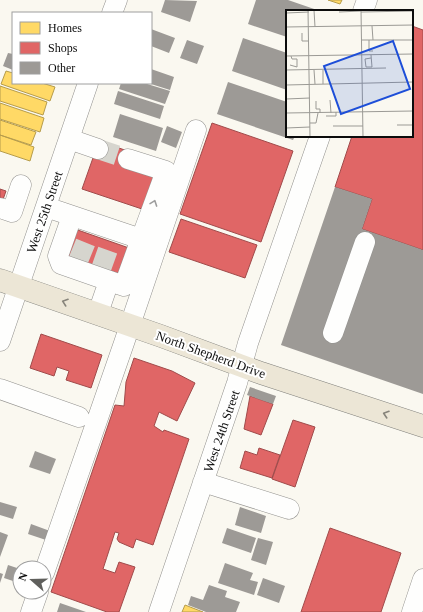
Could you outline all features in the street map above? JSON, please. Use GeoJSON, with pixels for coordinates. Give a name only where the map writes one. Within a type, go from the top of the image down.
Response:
{"type":"FeatureCollection","features":[{"type":"Feature","properties":{"kind":"main road","name":"North Shepherd Drive"},"geometry":{"type":"LineString","coordinates":[[9,283],[261,373],[423,426]]}},
{"type":"Feature","properties":{"kind":"street"},"geometry":{"type":"LineString","coordinates":[[112,12],[117,0]]}},
{"type":"Feature","properties":{"kind":"street"},"geometry":{"type":"LineString","coordinates":[[363,10],[367,0]]}},
{"type":"Feature","properties":{"kind":"street","name":"West 25th Street"},"geometry":{"type":"LineString","coordinates":[[0,341],[9,283],[46,207],[88,84]]}},
{"type":"Feature","properties":{"kind":"street"},"geometry":{"type":"LineString","coordinates":[[49,560],[196,130]]}},
{"type":"Feature","properties":{"kind":"street","name":"West 24th Street"},"geometry":{"type":"LineString","coordinates":[[159,612],[237,383],[241,365],[320,137]]}},
{"type":"Feature","properties":{"kind":"street"},"geometry":{"type":"LineString","coordinates":[[70,139],[98,149]]}},
{"type":"Feature","properties":{"kind":"street"},"geometry":{"type":"LineString","coordinates":[[72,216],[58,256],[61,264],[77,265],[124,286],[166,171],[128,158]]}},
{"type":"Feature","properties":{"kind":"street"},"geometry":{"type":"LineString","coordinates":[[0,208],[12,212],[21,185]]}},
{"type":"Feature","properties":{"kind":"street"},"geometry":{"type":"LineString","coordinates":[[46,207],[72,216],[91,228],[113,236],[141,239]]}},
{"type":"Feature","properties":{"kind":"street"},"geometry":{"type":"LineString","coordinates":[[333,332],[365,242]]}},
{"type":"Feature","properties":{"kind":"street"},"geometry":{"type":"LineString","coordinates":[[98,314],[103,276]]}},
{"type":"Feature","properties":{"kind":"street"},"geometry":{"type":"LineString","coordinates":[[0,389],[79,416]]}},
{"type":"Feature","properties":{"kind":"street"},"geometry":{"type":"LineString","coordinates":[[204,482],[289,509]]}},
{"type":"Feature","properties":{"kind":"street"},"geometry":{"type":"LineString","coordinates":[[412,612],[423,579]]}},
{"type":"Feature","properties":{"kind":"street"},"geometry":{"type":"LineString","coordinates":[[31,612],[35,600]]}},
{"type":"Feature","properties":{"kind":"building: Homes"},"geometry":{"type":"Polygon","coordinates":[[[328,0],[342,0],[340,4],[328,0]]]}},
{"type":"Feature","properties":{"kind":"building: Homes"},"geometry":{"type":"Polygon","coordinates":[[[6,71],[12,73],[12,84],[45,84],[55,87],[50,101],[1,84],[6,71]]]}},
{"type":"Feature","properties":{"kind":"building: Homes"},"geometry":{"type":"Polygon","coordinates":[[[0,86],[47,102],[43,115],[0,101],[0,86]]]}},
{"type":"Feature","properties":{"kind":"building: Homes"},"geometry":{"type":"Polygon","coordinates":[[[0,103],[44,118],[40,132],[0,119],[0,103]]]}},
{"type":"Feature","properties":{"kind":"building: Homes"},"geometry":{"type":"Polygon","coordinates":[[[0,120],[36,132],[31,145],[0,135],[0,120]]]}},
{"type":"Feature","properties":{"kind":"building: Homes"},"geometry":{"type":"Polygon","coordinates":[[[0,135],[34,147],[30,161],[0,151],[0,135]]]}},
{"type":"Feature","properties":{"kind":"building: Homes"},"geometry":{"type":"Polygon","coordinates":[[[185,605],[203,612],[182,612],[185,605]]]}},
{"type":"Feature","properties":{"kind":"building: Shops"},"geometry":{"type":"Polygon","coordinates":[[[413,26],[423,30],[423,250],[362,229],[372,199],[335,187],[352,137],[413,137],[413,26]]]}},
{"type":"Feature","properties":{"kind":"building: Shops"},"geometry":{"type":"Polygon","coordinates":[[[212,123],[293,151],[261,242],[180,214],[212,123]]]}},
{"type":"Feature","properties":{"kind":"building: Shops"},"geometry":{"type":"Polygon","coordinates":[[[100,141],[130,152],[156,176],[145,210],[82,189],[100,141]]]}},
{"type":"Feature","properties":{"kind":"building: Shops"},"geometry":{"type":"Polygon","coordinates":[[[0,189],[6,191],[0,208],[0,189]]]}},
{"type":"Feature","properties":{"kind":"building: Shops"},"geometry":{"type":"Polygon","coordinates":[[[181,219],[257,245],[245,278],[169,252],[181,219]]]}},
{"type":"Feature","properties":{"kind":"building: Shops"},"geometry":{"type":"Polygon","coordinates":[[[72,228],[129,248],[119,275],[63,255],[72,228]]]}},
{"type":"Feature","properties":{"kind":"building: Shops"},"geometry":{"type":"Polygon","coordinates":[[[41,334],[102,355],[91,388],[66,380],[69,371],[57,367],[54,376],[30,368],[41,334]]]}},
{"type":"Feature","properties":{"kind":"building: Shops"},"geometry":{"type":"Polygon","coordinates":[[[134,358],[172,371],[195,383],[177,421],[159,412],[154,426],[163,432],[164,430],[189,439],[153,545],[136,539],[133,548],[119,542],[117,539],[119,533],[115,532],[103,569],[115,573],[119,562],[135,567],[119,612],[107,612],[52,592],[52,589],[115,405],[124,406],[126,382],[134,358]]]}},
{"type":"Feature","properties":{"kind":"building: Shops"},"geometry":{"type":"Polygon","coordinates":[[[250,396],[273,404],[261,435],[244,429],[250,396]]]}},
{"type":"Feature","properties":{"kind":"building: Shops"},"geometry":{"type":"Polygon","coordinates":[[[293,420],[315,427],[295,487],[272,479],[293,420]]]}},
{"type":"Feature","properties":{"kind":"building: Shops"},"geometry":{"type":"Polygon","coordinates":[[[259,448],[280,455],[272,478],[240,468],[245,451],[257,455],[259,448]]]}},
{"type":"Feature","properties":{"kind":"building: Shops"},"geometry":{"type":"Polygon","coordinates":[[[330,528],[401,553],[381,612],[301,612],[330,528]]]}},
{"type":"Feature","properties":{"kind":"building: Other"},"geometry":{"type":"Polygon","coordinates":[[[165,0],[197,1],[190,22],[161,12],[165,0]]]}},
{"type":"Feature","properties":{"kind":"building: Other"},"geometry":{"type":"Polygon","coordinates":[[[256,0],[288,0],[317,10],[286,10],[286,37],[248,24],[256,0]]]}},
{"type":"Feature","properties":{"kind":"building: Other"},"geometry":{"type":"Polygon","coordinates":[[[152,29],[175,38],[169,53],[152,46],[152,29]]]}},
{"type":"Feature","properties":{"kind":"building: Other"},"geometry":{"type":"Polygon","coordinates":[[[243,38],[286,53],[286,90],[232,71],[243,38]]]}},
{"type":"Feature","properties":{"kind":"building: Other"},"geometry":{"type":"Polygon","coordinates":[[[187,40],[204,46],[197,64],[180,58],[187,40]]]}},
{"type":"Feature","properties":{"kind":"building: Other"},"geometry":{"type":"Polygon","coordinates":[[[8,53],[12,54],[12,70],[3,66],[8,53]]]}},
{"type":"Feature","properties":{"kind":"building: Other"},"geometry":{"type":"Polygon","coordinates":[[[152,69],[174,77],[170,90],[151,84],[152,69]]]}},
{"type":"Feature","properties":{"kind":"building: Other"},"geometry":{"type":"Polygon","coordinates":[[[228,82],[286,102],[286,137],[294,137],[293,140],[217,114],[228,82]]]}},
{"type":"Feature","properties":{"kind":"building: Other"},"geometry":{"type":"Polygon","coordinates":[[[121,84],[147,84],[170,91],[165,104],[119,89],[121,84]]]}},
{"type":"Feature","properties":{"kind":"building: Other"},"geometry":{"type":"Polygon","coordinates":[[[118,91],[164,106],[160,119],[114,104],[118,91]]]}},
{"type":"Feature","properties":{"kind":"building: Other"},"geometry":{"type":"Polygon","coordinates":[[[120,114],[163,128],[156,151],[113,137],[120,114]]]}},
{"type":"Feature","properties":{"kind":"building: Other"},"geometry":{"type":"Polygon","coordinates":[[[167,126],[182,132],[176,148],[161,142],[167,126]]]}},
{"type":"Feature","properties":{"kind":"building: Other"},"geometry":{"type":"Polygon","coordinates":[[[335,187],[372,199],[362,229],[423,250],[423,394],[281,345],[335,187]]]}},
{"type":"Feature","properties":{"kind":"building: Other"},"geometry":{"type":"Polygon","coordinates":[[[250,387],[276,396],[273,404],[247,395],[250,387]]]}},
{"type":"Feature","properties":{"kind":"building: Other"},"geometry":{"type":"Polygon","coordinates":[[[35,451],[56,459],[50,474],[29,467],[35,451]]]}},
{"type":"Feature","properties":{"kind":"building: Other"},"geometry":{"type":"Polygon","coordinates":[[[0,502],[17,507],[13,519],[0,515],[0,502]]]}},
{"type":"Feature","properties":{"kind":"building: Other"},"geometry":{"type":"Polygon","coordinates":[[[240,507],[266,516],[261,533],[235,525],[240,507]]]}},
{"type":"Feature","properties":{"kind":"building: Other"},"geometry":{"type":"Polygon","coordinates":[[[31,524],[50,531],[46,540],[28,534],[31,524]]]}},
{"type":"Feature","properties":{"kind":"building: Other"},"geometry":{"type":"Polygon","coordinates":[[[227,528],[256,538],[251,553],[222,543],[227,528]]]}},
{"type":"Feature","properties":{"kind":"building: Other"},"geometry":{"type":"Polygon","coordinates":[[[0,532],[8,535],[0,557],[0,532]]]}},
{"type":"Feature","properties":{"kind":"building: Other"},"geometry":{"type":"Polygon","coordinates":[[[258,538],[273,542],[266,565],[251,560],[258,538]]]}},
{"type":"Feature","properties":{"kind":"building: Other"},"geometry":{"type":"Polygon","coordinates":[[[225,563],[253,573],[250,580],[258,582],[254,595],[218,583],[225,563]]]}},
{"type":"Feature","properties":{"kind":"building: Other"},"geometry":{"type":"Polygon","coordinates":[[[8,565],[12,566],[12,581],[4,578],[8,565]]]}},
{"type":"Feature","properties":{"kind":"building: Other"},"geometry":{"type":"Polygon","coordinates":[[[0,573],[3,574],[0,583],[0,573]]]}},
{"type":"Feature","properties":{"kind":"building: Other"},"geometry":{"type":"Polygon","coordinates":[[[263,578],[285,586],[279,603],[257,595],[263,578]]]}},
{"type":"Feature","properties":{"kind":"building: Other"},"geometry":{"type":"Polygon","coordinates":[[[209,585],[227,591],[225,597],[240,602],[236,612],[206,612],[188,605],[191,596],[203,600],[209,585]]]}},
{"type":"Feature","properties":{"kind":"building: Other"},"geometry":{"type":"Polygon","coordinates":[[[60,603],[86,612],[57,612],[60,603]]]}},
{"type":"Feature","properties":{"kind":"tunnel"},"geometry":{"type":"LineString","coordinates":[[98,149],[128,159]]}},
{"type":"Feature","properties":{"kind":"tunnel"},"geometry":{"type":"LineString","coordinates":[[78,261],[89,234]]}},
{"type":"Feature","properties":{"kind":"tunnel"},"geometry":{"type":"LineString","coordinates":[[101,269],[111,241]]}}]}
